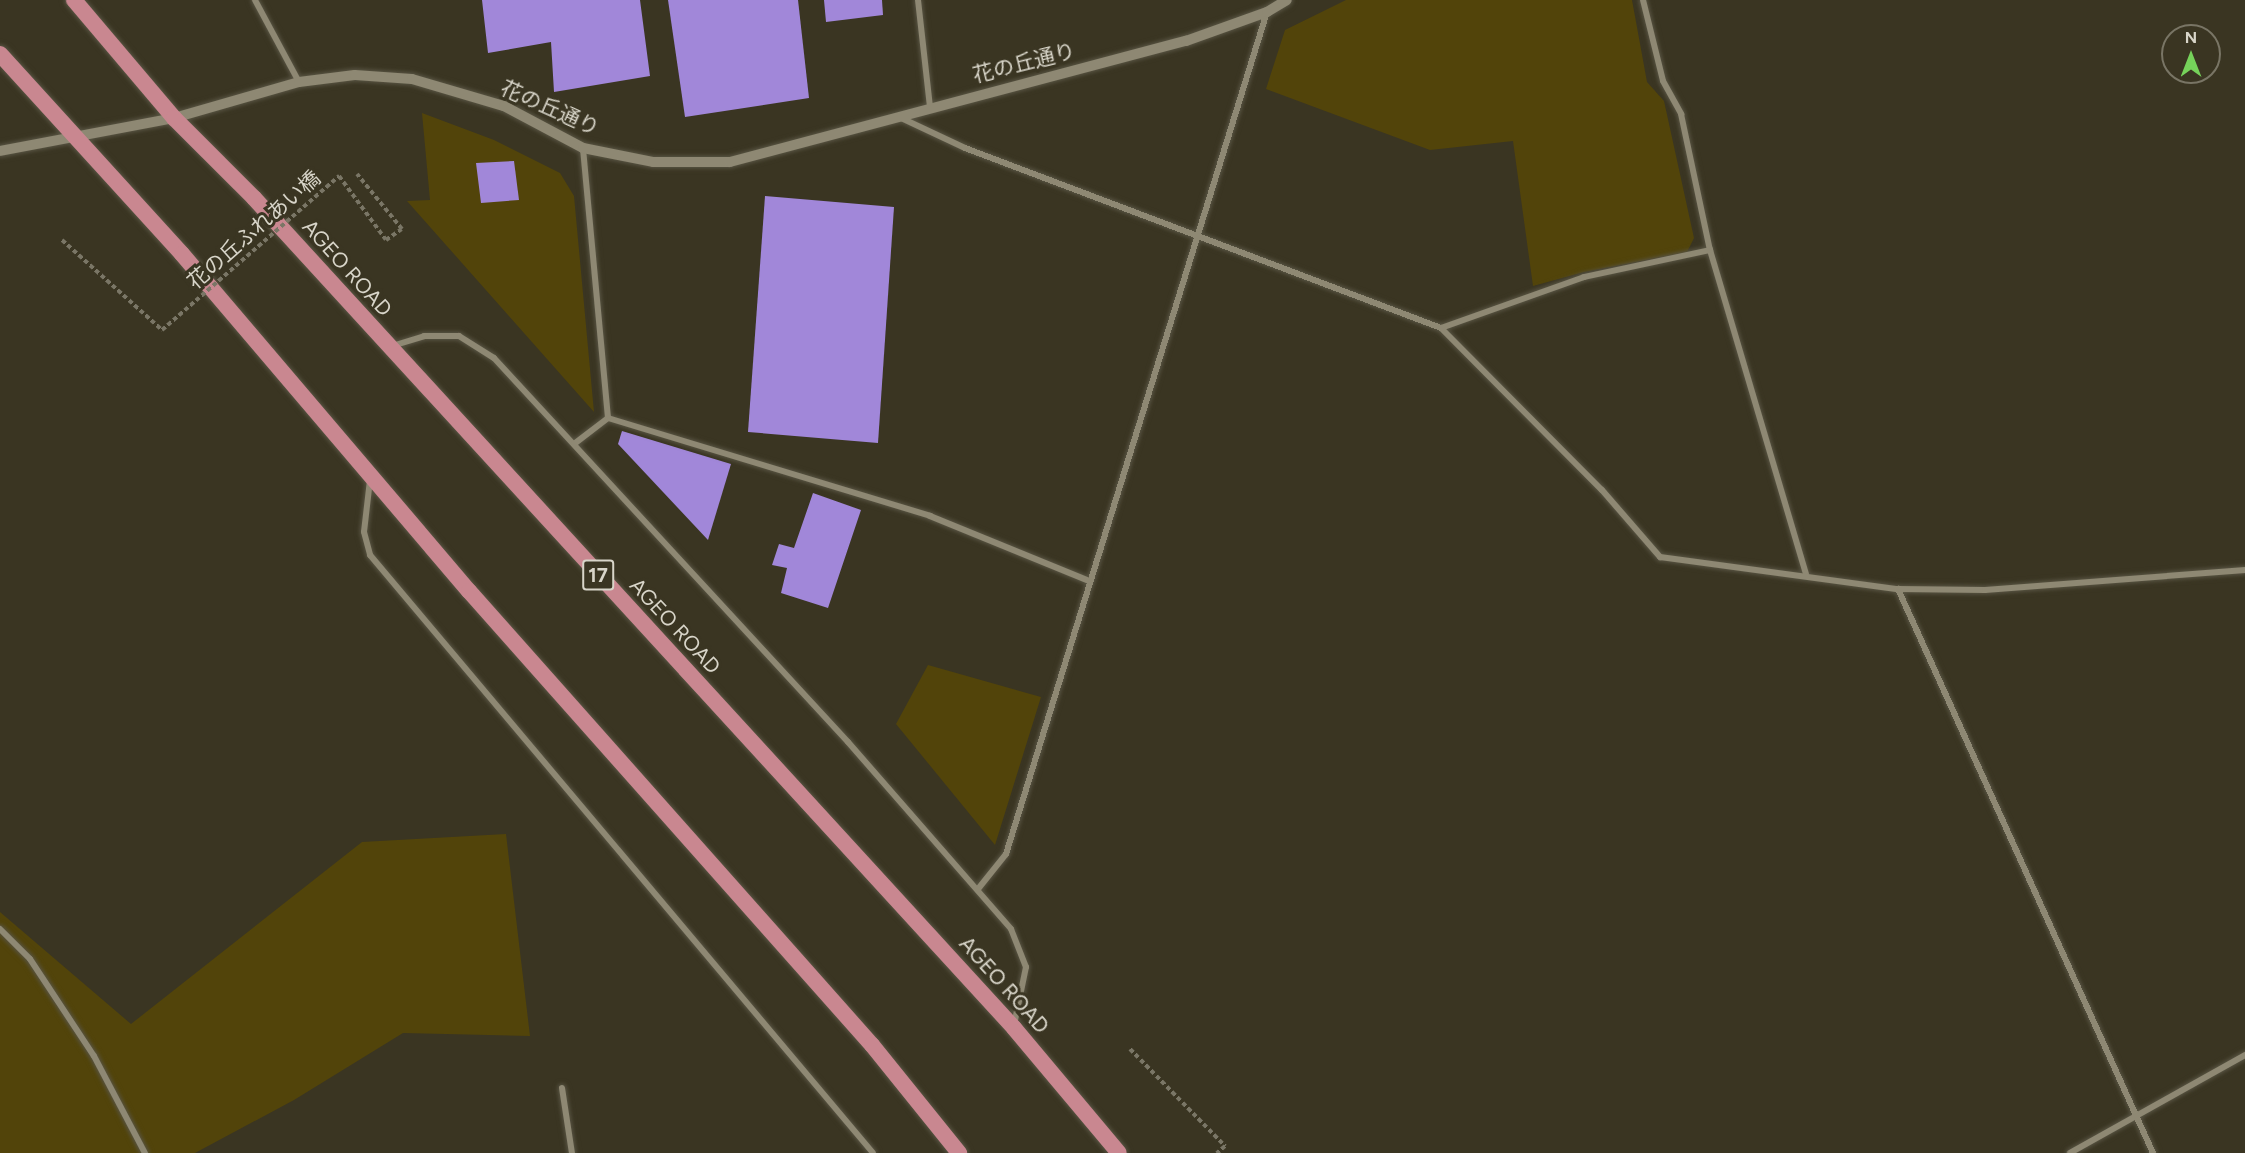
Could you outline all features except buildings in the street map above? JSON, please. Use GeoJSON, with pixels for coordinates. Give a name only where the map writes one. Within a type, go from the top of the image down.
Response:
{"type":"FeatureCollection","features":[{"type":"Feature","properties":{"kind":"highway","name":"AGEO ROAD"},"geometry":{"type":"LineString","coordinates":[[74,0],[174,118],[254,198],[388,348],[1014,1028],[1119,1153]]}},
{"type":"Feature","properties":{"kind":"highway"},"geometry":{"type":"LineString","coordinates":[[0,54],[70,135],[182,254],[370,478],[872,1045],[959,1153]]}},
{"type":"Feature","properties":{"kind":"street"},"geometry":{"type":"LineString","coordinates":[[255,0],[299,82]]}},
{"type":"Feature","properties":{"kind":"street"},"geometry":{"type":"LineString","coordinates":[[918,0],[930,107]]}},
{"type":"Feature","properties":{"kind":"street","name":"花の丘通り"},"geometry":{"type":"LineString","coordinates":[[0,151],[70,135],[174,118],[299,82],[355,75],[412,79],[504,106],[583,148],[653,162],[730,162],[896,116],[1186,41],[1267,12],[1286,0]]}},
{"type":"Feature","properties":{"kind":"street"},"geometry":{"type":"LineString","coordinates":[[1643,0],[1663,81],[1681,114],[1710,250],[1806,574]]}},
{"type":"Feature","properties":{"kind":"street"},"geometry":{"type":"LineString","coordinates":[[978,889],[1006,854],[1267,12]]}},
{"type":"Feature","properties":{"kind":"street"},"geometry":{"type":"LineString","coordinates":[[896,116],[965,148],[1199,234],[1328,287],[1441,328],[1602,490],[1660,557],[1806,574],[1898,589],[1985,590],[2245,570]]}},
{"type":"Feature","properties":{"kind":"street"},"geometry":{"type":"LineString","coordinates":[[583,148],[608,417]]}},
{"type":"Feature","properties":{"kind":"street"},"geometry":{"type":"LineString","coordinates":[[1441,328],[1584,278],[1710,250]]}},
{"type":"Feature","properties":{"kind":"street"},"geometry":{"type":"LineString","coordinates":[[388,348],[424,336],[459,336],[494,358],[574,444],[1011,928],[1026,967],[1014,1028]]}},
{"type":"Feature","properties":{"kind":"street"},"geometry":{"type":"LineString","coordinates":[[608,417],[930,516],[1089,581]]}},
{"type":"Feature","properties":{"kind":"street"},"geometry":{"type":"LineString","coordinates":[[574,444],[608,417]]}},
{"type":"Feature","properties":{"kind":"street"},"geometry":{"type":"LineString","coordinates":[[370,478],[364,532],[370,555],[873,1153]]}},
{"type":"Feature","properties":{"kind":"street"},"geometry":{"type":"LineString","coordinates":[[1898,589],[2153,1153]]}},
{"type":"Feature","properties":{"kind":"street"},"geometry":{"type":"LineString","coordinates":[[0,929],[30,959],[94,1056],[145,1153]]}},
{"type":"Feature","properties":{"kind":"street"},"geometry":{"type":"LineString","coordinates":[[2070,1153],[2135,1114],[2245,1055]]}},
{"type":"Feature","properties":{"kind":"street"},"geometry":{"type":"LineString","coordinates":[[562,1088],[572,1153]]}},
{"type":"Feature","properties":{"kind":"path","name":"花の丘ふれあい橋"},"geometry":{"type":"LineString","coordinates":[[62,240],[162,330],[339,176],[386,240],[402,229],[357,174]]}},
{"type":"Feature","properties":{"kind":"path"},"geometry":{"type":"LineString","coordinates":[[1130,1049],[1225,1146],[1217,1153]]}},
{"type":"Feature","properties":{"kind":"shaded area"},"geometry":{"type":"Polygon","coordinates":[[[1346,0],[1632,0],[1647,82],[1664,101],[1694,238],[1687,252],[1584,272],[1533,286],[1513,141],[1430,150],[1266,89],[1285,30],[1346,0]]]}},
{"type":"Feature","properties":{"kind":"shaded area"},"geometry":{"type":"Polygon","coordinates":[[[422,113],[494,140],[560,173],[574,196],[594,412],[407,201],[430,200],[422,113]]]}},
{"type":"Feature","properties":{"kind":"shaded area"},"geometry":{"type":"Polygon","coordinates":[[[928,665],[1041,697],[995,845],[896,724],[928,665]]]}},
{"type":"Feature","properties":{"kind":"shaded area"},"geometry":{"type":"Polygon","coordinates":[[[506,834],[530,1036],[403,1033],[294,1100],[195,1153],[0,1153],[0,912],[131,1024],[362,842],[506,834]]]}}]}
